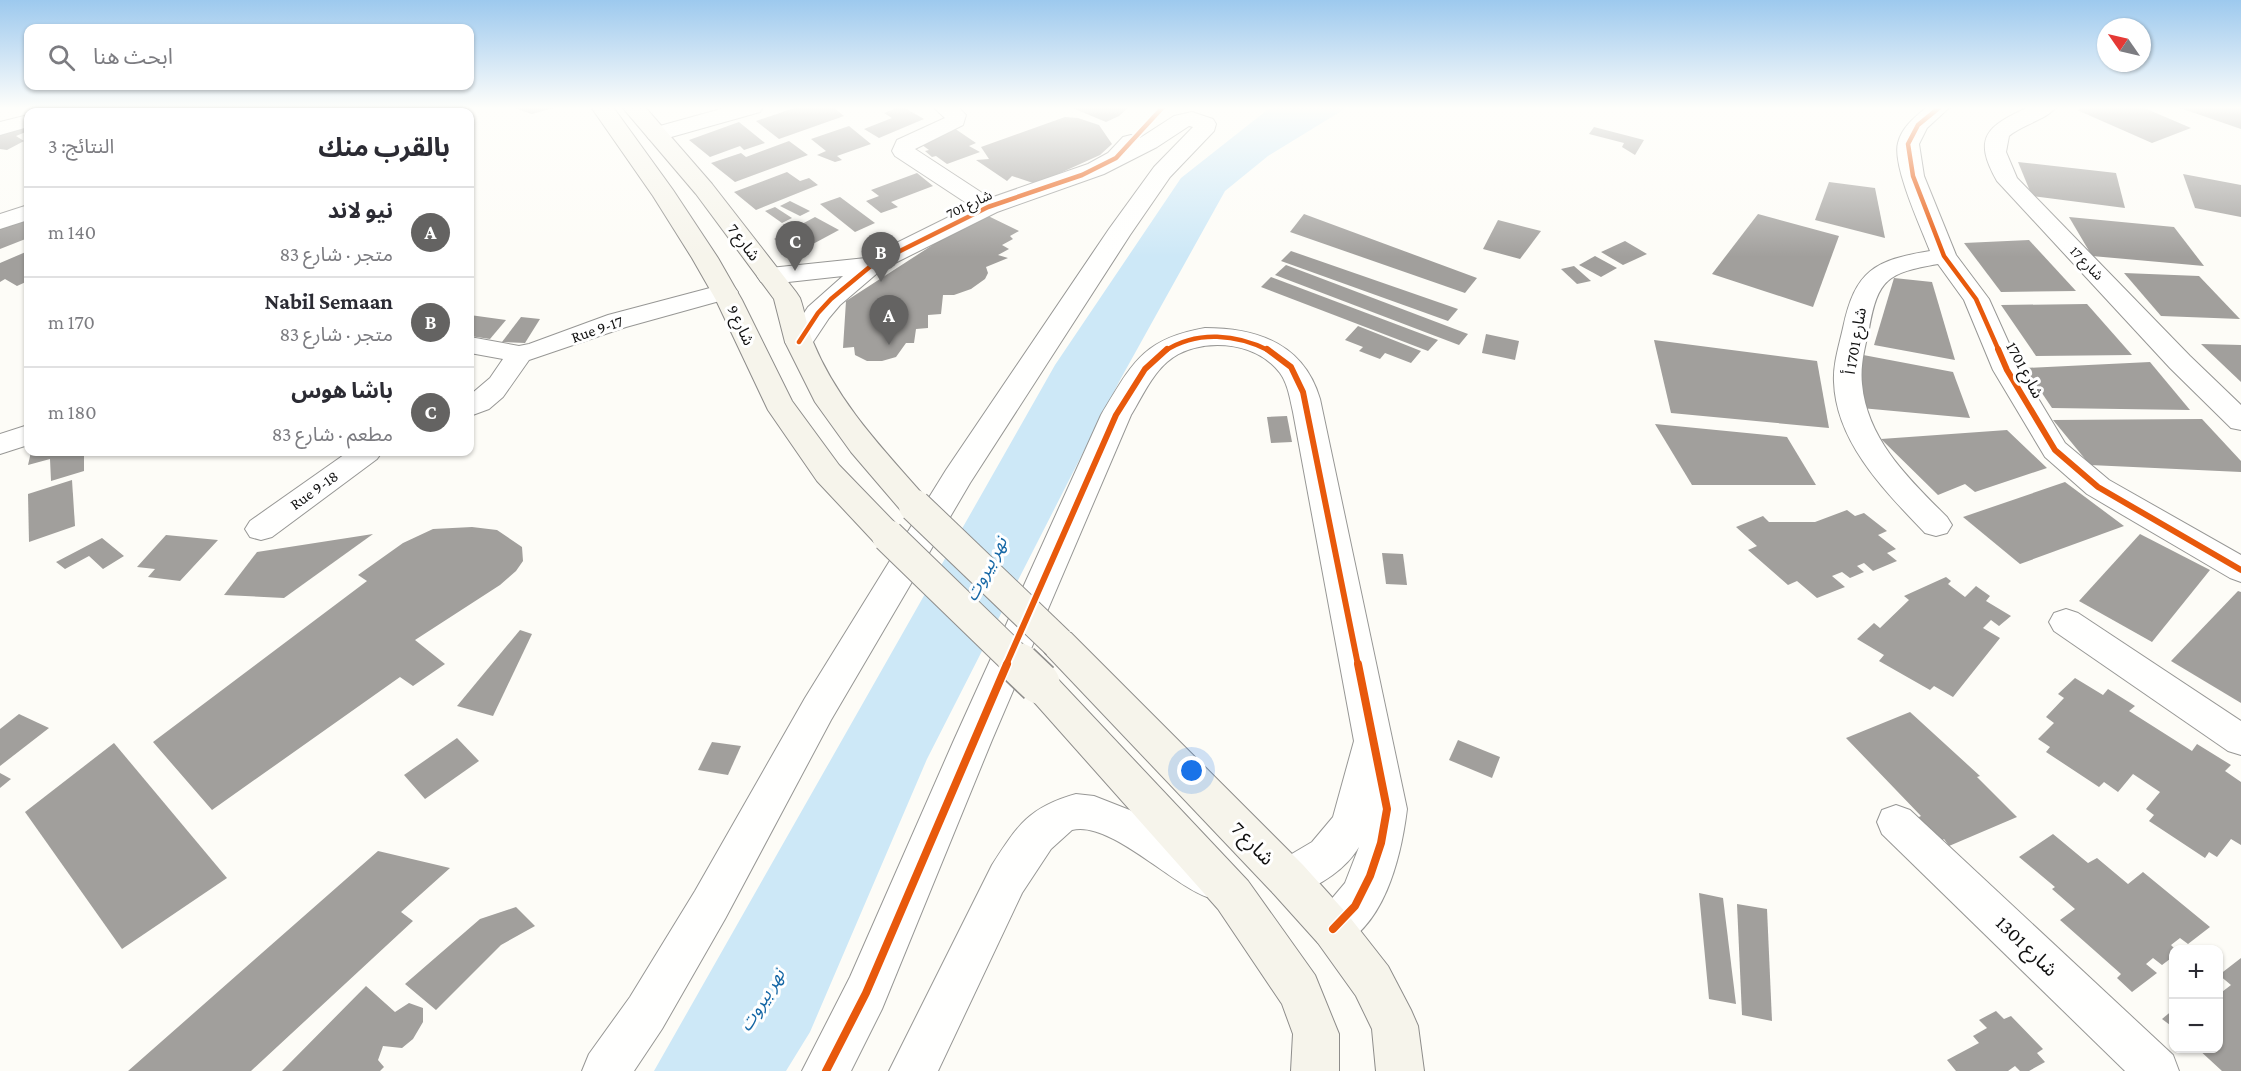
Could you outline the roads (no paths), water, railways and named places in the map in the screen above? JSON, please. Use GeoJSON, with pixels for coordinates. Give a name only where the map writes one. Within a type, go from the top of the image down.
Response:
{"type":"FeatureCollection","features":[{"type":"Feature","properties":{"kind":"main road","name":"شارع 9"},"geometry":{"type":"LineString","coordinates":[[638,157],[665,195],[725,292],[778,403],[828,473],[888,536],[1039,683],[1233,895]]}},
{"type":"Feature","properties":{"kind":"main road","name":"شارع 7"},"geometry":{"type":"LineString","coordinates":[[677,157],[705,189],[778,287],[800,342],[830,402],[862,445],[915,506],[1058,643],[1288,879],[1333,929],[1372,981],[1395,1026],[1400,1071]]}},
{"type":"Feature","properties":{"kind":"main road"},"geometry":{"type":"LineString","coordinates":[[665,195],[699,215],[761,298],[780,301],[778,287]]}},
{"type":"Feature","properties":{"kind":"main road"},"geometry":{"type":"LineString","coordinates":[[1233,895],[1299,992],[1316,1034],[1315,1071]]}},
{"type":"Feature","properties":{"kind":"street"},"geometry":{"type":"LineString","coordinates":[[913,157],[988,207]]}},
{"type":"Feature","properties":{"kind":"street"},"geometry":{"type":"LineString","coordinates":[[606,1071],[652,1003],[710,905],[818,709],[957,478],[1118,234],[1161,172],[1176,157]]}},
{"type":"Feature","properties":{"kind":"street","name":"شارع 1701"},"geometry":{"type":"LineString","coordinates":[[1910,157],[1913,176],[1944,256],[1976,299],[2007,370],[2055,450],[2098,487],[2241,570]]}},
{"type":"Feature","properties":{"kind":"street","name":"شارع 17"},"geometry":{"type":"LineString","coordinates":[[1996,157],[1999,168],[2008,182],[2180,362],[2241,421]]}},
{"type":"Feature","properties":{"kind":"street","name":"شارع 701"},"geometry":{"type":"LineString","coordinates":[[872,266],[988,207],[1082,175],[1116,158]]}},
{"type":"Feature","properties":{"kind":"street"},"geometry":{"type":"LineString","coordinates":[[0,222],[24,213]]}},
{"type":"Feature","properties":{"kind":"street","name":"شارع 1701 أ"},"geometry":{"type":"LineString","coordinates":[[1936,525],[1905,494],[1857,425],[1848,387],[1848,362],[1864,293],[1873,280],[1895,266],[1944,256]]}},
{"type":"Feature","properties":{"kind":"street"},"geometry":{"type":"LineString","coordinates":[[778,287],[872,266]]}},
{"type":"Feature","properties":{"kind":"street"},"geometry":{"type":"LineString","coordinates":[[800,342],[818,313],[831,298],[872,266]]}},
{"type":"Feature","properties":{"kind":"street","name":"Rue 9-17"},"geometry":{"type":"LineString","coordinates":[[474,346],[519,354],[551,346],[617,321],[725,292]]}},
{"type":"Feature","properties":{"kind":"street"},"geometry":{"type":"LineString","coordinates":[[826,1071],[866,993],[978,729],[1116,415],[1141,373],[1160,354],[1184,342],[1209,337],[1233,337],[1258,344],[1287,363],[1300,382],[1311,424],[1387,808],[1383,837],[1372,872],[1360,898],[1333,929]]}},
{"type":"Feature","properties":{"kind":"street"},"geometry":{"type":"LineString","coordinates":[[474,404],[494,391],[505,378],[519,354]]}},
{"type":"Feature","properties":{"kind":"street"},"geometry":{"type":"LineString","coordinates":[[0,444],[24,436]]}},
{"type":"Feature","properties":{"kind":"street","name":"Rue 9-18"},"geometry":{"type":"LineString","coordinates":[[261,529],[361,456]]}},
{"type":"Feature","properties":{"kind":"street"},"geometry":{"type":"LineString","coordinates":[[2067,622],[2241,740]]}},
{"type":"Feature","properties":{"kind":"street"},"geometry":{"type":"LineString","coordinates":[[1288,879],[1332,851],[1348,831],[1356,809],[1372,740]]}},
{"type":"Feature","properties":{"kind":"street"},"geometry":{"type":"LineString","coordinates":[[913,1071],[1006,879],[1024,851],[1041,831],[1061,815],[1083,810],[1116,819],[1233,895]]}},
{"type":"Feature","properties":{"kind":"street","name":"شارع 1301"},"geometry":{"type":"LineString","coordinates":[[1896,822],[2157,1071]]}},
{"type":"Feature","properties":{"kind":"water","name":"نهر بيروت"},"geometry":{"type":"Polygon","coordinates":[[[1208,157],[1267,157],[1225,191],[1120,380],[927,759],[810,1032],[786,1071],[654,1071],[1055,365],[1181,178],[1208,157]]]}},
{"type":"Feature","properties":{"kind":"place","name":"باشا هوس"},"geometry":{"type":"Point","coordinates":[795,271]}},
{"type":"Feature","properties":{"kind":"place","name":"Nabil Semaan"},"geometry":{"type":"Point","coordinates":[881,282]}},
{"type":"Feature","properties":{"kind":"place","name":"نيو لاند"},"geometry":{"type":"Point","coordinates":[889,345]}}]}
